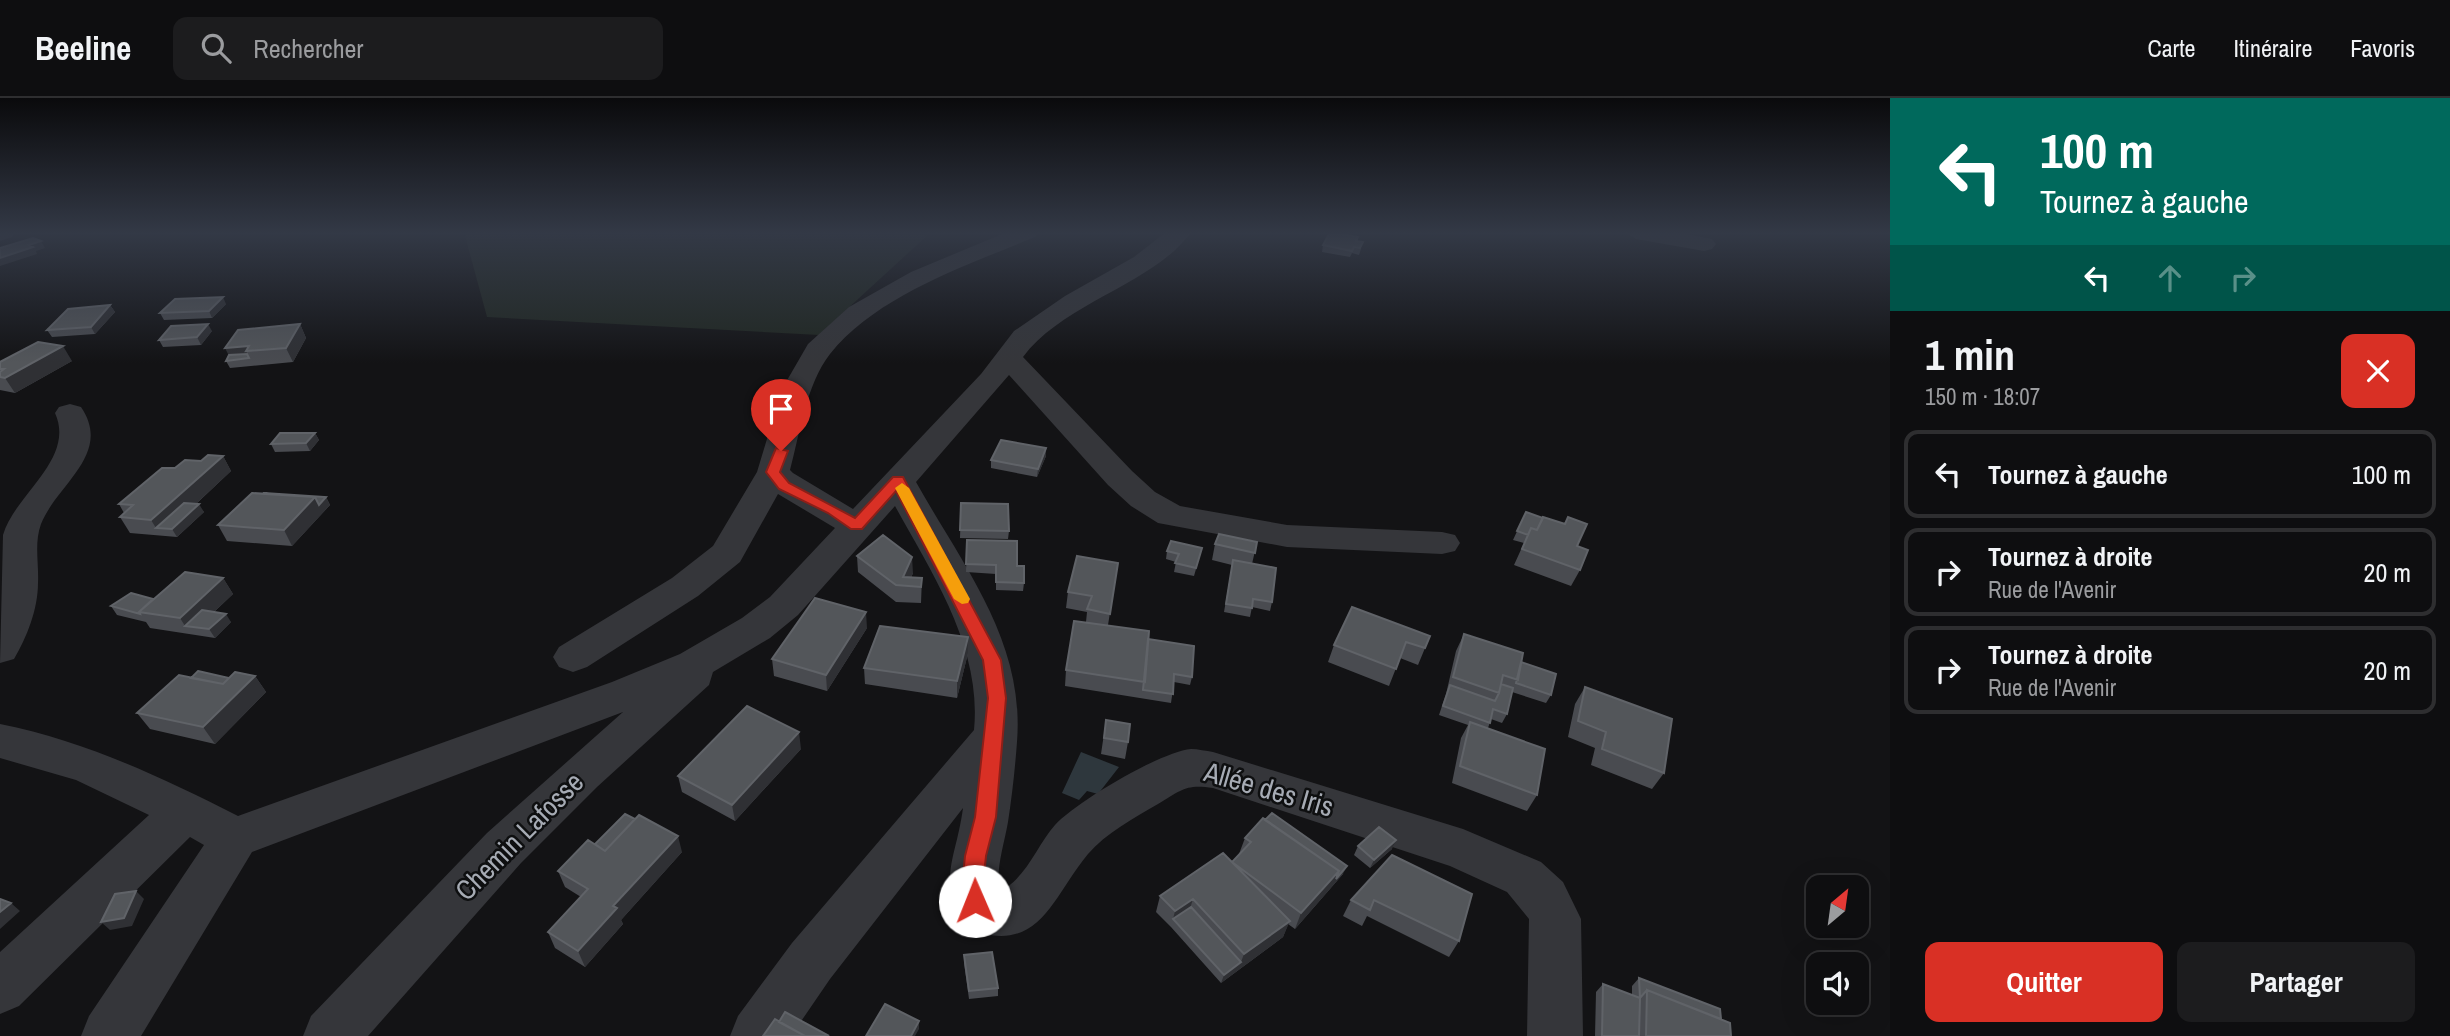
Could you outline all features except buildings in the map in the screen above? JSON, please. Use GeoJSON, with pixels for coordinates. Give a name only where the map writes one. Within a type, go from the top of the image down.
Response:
{"type":"FeatureCollection","features":[{"type":"Feature","properties":{"kind":"street"},"geometry":{"type":"LineString","coordinates":[[573,657],[685,587],[727,554],[773,472],[797,389],[818,350],[858,313],[923,276]]}},
{"type":"Feature","properties":{"kind":"street"},"geometry":{"type":"LineString","coordinates":[[109,1036],[235,838],[613,698],[722,650],[756,630],[784,606],[1024,337],[1050,317],[1120,276]]}},
{"type":"Feature","properties":{"kind":"street"},"geometry":{"type":"LineString","coordinates":[[1008,357],[1120,478],[1143,499],[1170,514],[1287,536],[1442,543]]}},
{"type":"Feature","properties":{"kind":"street"},"geometry":{"type":"LineString","coordinates":[[0,649],[19,592],[19,537],[27,517],[67,461],[75,442],[76,426],[69,413]]}},
{"type":"Feature","properties":{"kind":"street"},"geometry":{"type":"LineString","coordinates":[[773,472],[784,486],[833,510],[856,526]]}},
{"type":"Feature","properties":{"kind":"street","name":"Allée des Iris"},"geometry":{"type":"LineString","coordinates":[[898,480],[992,660],[997,698],[986,817],[976,856],[973,886],[975,901],[983,912],[998,915],[1014,910],[1040,886],[1074,837],[1102,816],[1177,771],[1192,767],[1213,769],[1463,850],[1524,877],[1545,898],[1555,919],[1555,1036]]}},
{"type":"Feature","properties":{"kind":"street","name":"Chemin Lafosse"},"geometry":{"type":"LineString","coordinates":[[331,1036],[504,848],[581,774],[722,650]]}},
{"type":"Feature","properties":{"kind":"street"},"geometry":{"type":"LineString","coordinates":[[758,1036],[811,961],[993,738]]}},
{"type":"Feature","properties":{"kind":"street"},"geometry":{"type":"LineString","coordinates":[[0,741],[35,747],[95,768],[235,838]]}},
{"type":"Feature","properties":{"kind":"street"},"geometry":{"type":"LineString","coordinates":[[0,988],[185,811]]}},
{"type":"Feature","properties":{"kind":"shaded area"},"geometry":{"type":"Polygon","coordinates":[[[476,276],[883,276],[819,335],[487,317],[476,276]]]}},
{"type":"Feature","properties":{"kind":"shaded area"},"geometry":{"type":"Polygon","coordinates":[[[1081,752],[1119,767],[1098,794],[1087,791],[1079,800],[1062,793],[1081,752]]]}},
{"type":"Feature","properties":{"kind":"slow traffic"},"geometry":{"type":"LineString","coordinates":[[902,488],[962,599]]}},
{"type":"Feature","properties":{"kind":"route"},"geometry":{"type":"LineString","coordinates":[[781,451],[773,472],[784,486],[833,510],[856,526],[898,480],[973,619],[992,660],[997,698],[986,817],[976,856],[973,886],[975,901]]}}]}
